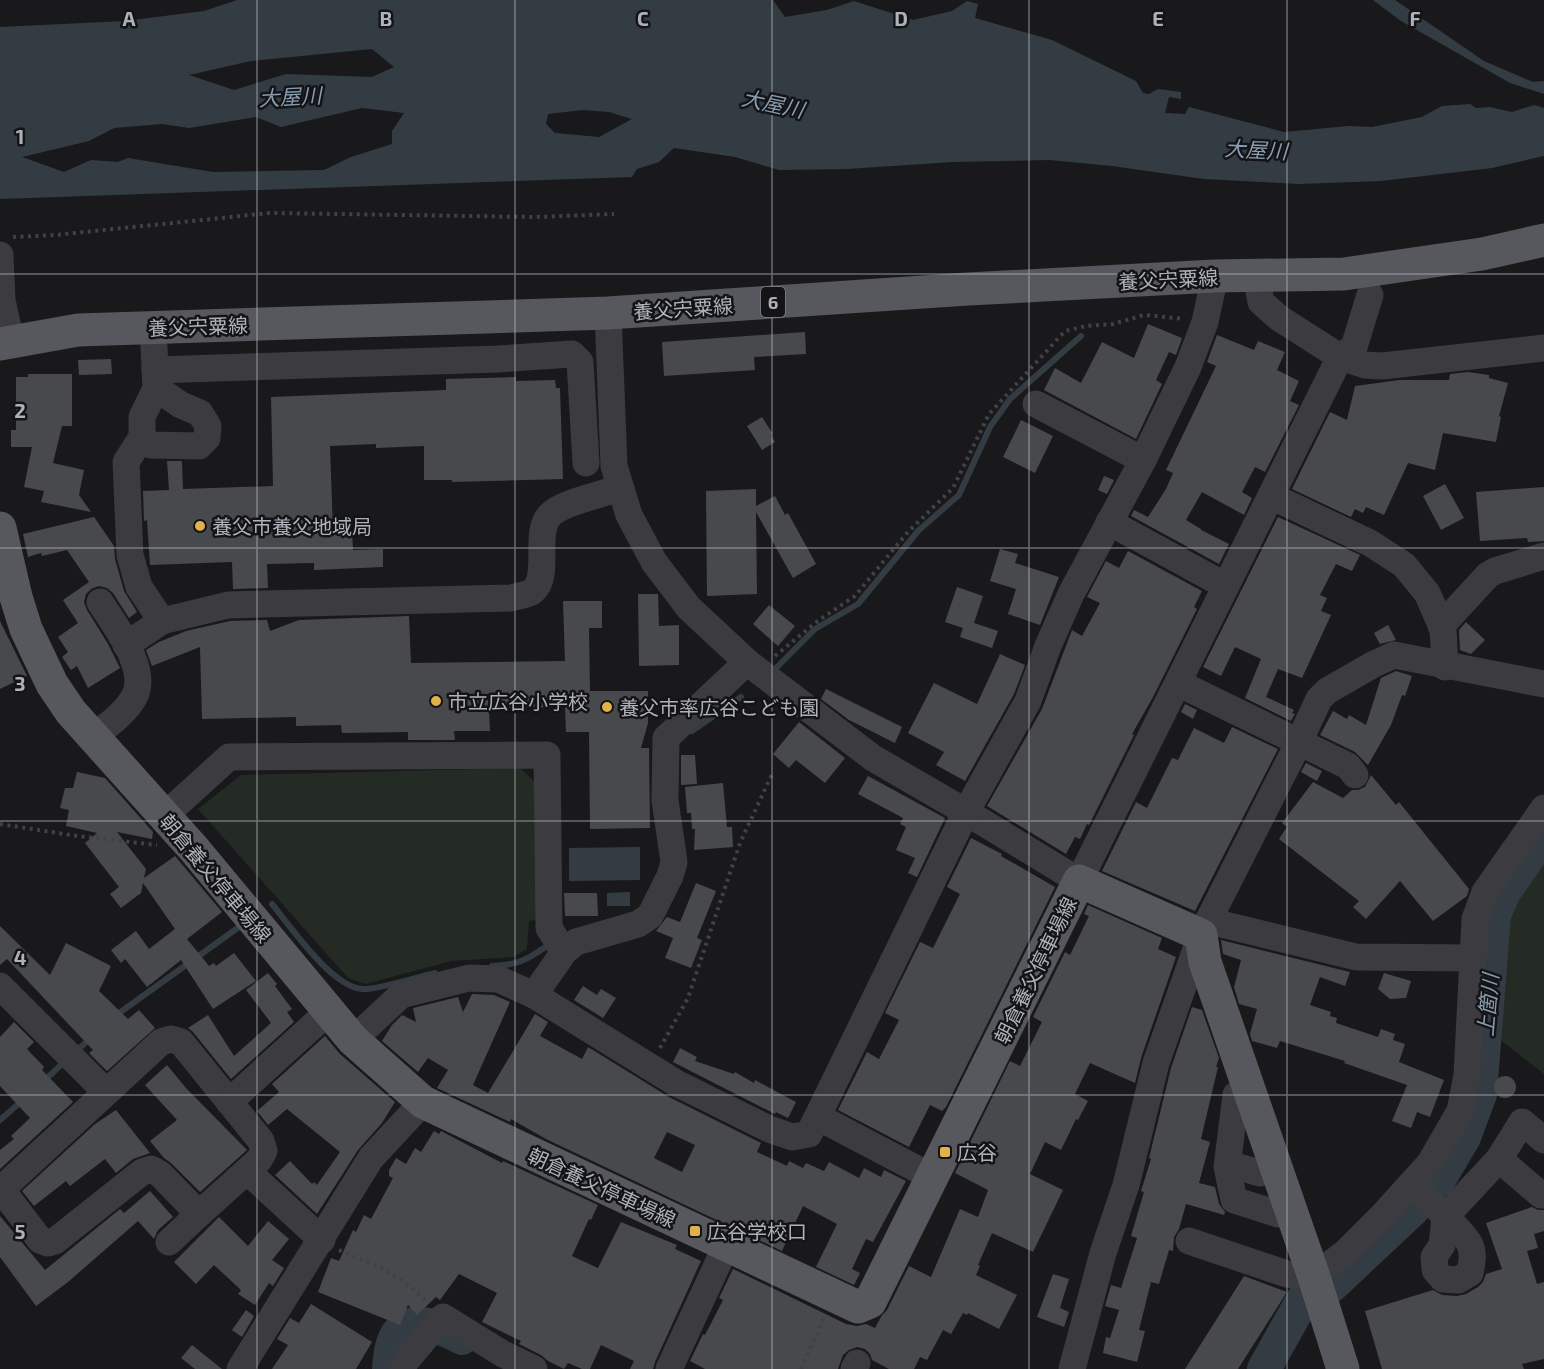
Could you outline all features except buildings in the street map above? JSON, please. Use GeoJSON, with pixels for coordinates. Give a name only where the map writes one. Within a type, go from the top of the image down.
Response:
{"type":"FeatureCollection","features":[{"type":"Feature","properties":{"kind":"main road","name":"養父宍粟線"},"geometry":{"type":"LineString","coordinates":[[5,343],[78,330],[608,313],[968,289],[1215,276],[1344,274],[1482,254],[1544,240]]}},
{"type":"Feature","properties":{"kind":"main road","name":"朝倉養父停車場線"},"geometry":{"type":"LineString","coordinates":[[0,528],[16,597],[27,629],[52,684],[71,712],[194,849],[353,1040],[423,1102],[858,1307],[870,1302],[1079,881],[1205,928]]}},
{"type":"Feature","properties":{"kind":"main road"},"geometry":{"type":"LineString","coordinates":[[1205,928],[1205,962],[1265,1162],[1292,1212],[1343,1369]]}},
{"type":"Feature","properties":{"kind":"street"},"geometry":{"type":"LineString","coordinates":[[5,246],[2,300],[5,343]]}},
{"type":"Feature","properties":{"kind":"street"},"geometry":{"type":"LineString","coordinates":[[1256,275],[1261,302],[1279,318],[1340,357],[1365,365],[1382,366],[1544,348]]}},
{"type":"Feature","properties":{"kind":"street"},"geometry":{"type":"LineString","coordinates":[[353,1040],[401,995],[470,978],[498,979],[534,995],[696,1093],[769,1129],[792,1137],[809,1134],[966,812],[1028,701],[1048,645],[1071,594],[1143,460],[1188,367],[1205,322],[1215,276]]}},
{"type":"Feature","properties":{"kind":"street"},"geometry":{"type":"LineString","coordinates":[[608,313],[614,466],[620,488],[629,515],[654,562],[689,608],[752,666],[873,758],[1079,881],[1340,357],[1354,347],[1370,295]]}},
{"type":"Feature","properties":{"kind":"street"},"geometry":{"type":"LineString","coordinates":[[153,327],[155,379],[142,417],[142,437],[126,462],[130,555],[139,587],[162,621]]}},
{"type":"Feature","properties":{"kind":"street"},"geometry":{"type":"LineString","coordinates":[[155,379],[572,354],[580,362],[586,463]]}},
{"type":"Feature","properties":{"kind":"street"},"geometry":{"type":"LineString","coordinates":[[142,437],[151,445],[199,446],[207,438],[208,426],[200,413],[181,405],[155,379]]}},
{"type":"Feature","properties":{"kind":"street"},"geometry":{"type":"LineString","coordinates":[[1036,404],[1143,460]]}},
{"type":"Feature","properties":{"kind":"street"},"geometry":{"type":"LineString","coordinates":[[126,645],[162,621],[228,604],[511,598],[532,591],[540,582],[543,533],[549,515],[569,503],[620,488]]}},
{"type":"Feature","properties":{"kind":"street"},"geometry":{"type":"LineString","coordinates":[[1271,496],[1370,543],[1404,565],[1427,593],[1441,626],[1445,667]]}},
{"type":"Feature","properties":{"kind":"street"},"geometry":{"type":"LineString","coordinates":[[1109,522],[1226,586]]}},
{"type":"Feature","properties":{"kind":"street"},"geometry":{"type":"LineString","coordinates":[[1441,626],[1488,575],[1544,556]]}},
{"type":"Feature","properties":{"kind":"street"},"geometry":{"type":"LineString","coordinates":[[92,737],[120,715],[134,698],[140,682],[126,645],[100,602]]}},
{"type":"Feature","properties":{"kind":"street"},"geometry":{"type":"LineString","coordinates":[[1072,1369],[1103,1253],[1126,1185],[1156,1063],[1205,928],[1319,699],[1327,691],[1394,655],[1445,667],[1544,684]]}},
{"type":"Feature","properties":{"kind":"street"},"geometry":{"type":"LineString","coordinates":[[534,995],[564,952],[576,942],[638,924],[650,916],[670,876],[674,862],[665,800],[666,738],[752,666]]}},
{"type":"Feature","properties":{"kind":"street"},"geometry":{"type":"LineString","coordinates":[[1178,683],[1348,766],[1355,775]]}},
{"type":"Feature","properties":{"kind":"street"},"geometry":{"type":"LineString","coordinates":[[164,816],[229,758],[547,755],[549,928],[564,952]]}},
{"type":"Feature","properties":{"kind":"street"},"geometry":{"type":"LineString","coordinates":[[1189,1241],[1287,1274],[1314,1277],[1347,1251],[1430,1163],[1460,1111],[1467,1075],[1475,919],[1485,892],[1544,808]]}},
{"type":"Feature","properties":{"kind":"street"},"geometry":{"type":"LineString","coordinates":[[1205,928],[1356,957],[1474,958]]}},
{"type":"Feature","properties":{"kind":"street"},"geometry":{"type":"LineString","coordinates":[[5,1001],[106,1092]]}},
{"type":"Feature","properties":{"kind":"street"},"geometry":{"type":"LineString","coordinates":[[229,1102],[328,1012]]}},
{"type":"Feature","properties":{"kind":"street"},"geometry":{"type":"LineString","coordinates":[[169,1242],[259,1161],[264,1151],[261,1142],[181,1042],[171,1039],[161,1042],[106,1092],[7,1184],[4,1193],[40,1240],[48,1243],[55,1241],[142,1172],[151,1169],[160,1174],[199,1214]]}},
{"type":"Feature","properties":{"kind":"street"},"geometry":{"type":"LineString","coordinates":[[1236,1095],[1229,1151],[1234,1200],[1278,1214],[1292,1212]]}},
{"type":"Feature","properties":{"kind":"street"},"geometry":{"type":"LineString","coordinates":[[240,1369],[371,1158],[423,1102]]}},
{"type":"Feature","properties":{"kind":"street"},"geometry":{"type":"LineString","coordinates":[[818,1117],[932,1177]]}},
{"type":"Feature","properties":{"kind":"street"},"geometry":{"type":"LineString","coordinates":[[1411,1184],[1445,1217],[1499,1159],[1522,1122],[1544,1140]]}},
{"type":"Feature","properties":{"kind":"street"},"geometry":{"type":"LineString","coordinates":[[1229,1151],[1265,1162]]}},
{"type":"Feature","properties":{"kind":"street"},"geometry":{"type":"LineString","coordinates":[[1499,1159],[1541,1195]]}},
{"type":"Feature","properties":{"kind":"street"},"geometry":{"type":"LineString","coordinates":[[247,1171],[322,1240]]}},
{"type":"Feature","properties":{"kind":"street"},"geometry":{"type":"LineString","coordinates":[[669,1369],[726,1246]]}},
{"type":"Feature","properties":{"kind":"street"},"geometry":{"type":"LineString","coordinates":[[403,1369],[405,1362],[437,1324],[534,1369]]}},
{"type":"Feature","properties":{"kind":"path"},"geometry":{"type":"LineString","coordinates":[[5,246],[54,235],[270,213],[525,217],[614,214]]}},
{"type":"Feature","properties":{"kind":"path"},"geometry":{"type":"LineString","coordinates":[[752,666],[855,596],[907,533],[953,488],[989,414],[1065,331],[1086,326],[1113,324],[1144,315],[1205,322]]}},
{"type":"Feature","properties":{"kind":"path"},"geometry":{"type":"LineString","coordinates":[[649,1066],[688,998],[740,843],[773,772]]}},
{"type":"Feature","properties":{"kind":"path"},"geometry":{"type":"LineString","coordinates":[[0,824],[77,836],[194,849]]}},
{"type":"Feature","properties":{"kind":"path"},"geometry":{"type":"LineString","coordinates":[[322,1240],[344,1253],[379,1267],[410,1286],[437,1324]]}},
{"type":"Feature","properties":{"kind":"path"},"geometry":{"type":"LineString","coordinates":[[801,1369],[834,1296]]}},
{"type":"Feature","properties":{"kind":"shaded area"},"geometry":{"type":"Polygon","coordinates":[[[520,768],[539,786],[536,920],[529,921],[527,949],[513,957],[451,961],[366,984],[348,978],[198,809],[241,775],[520,768]]]}},
{"type":"Feature","properties":{"kind":"shaded area"},"geometry":{"type":"Polygon","coordinates":[[[1544,859],[1544,1074],[1498,1038],[1508,931],[1514,902],[1544,859]]]}},
{"type":"Feature","properties":{"kind":"water","name":"大屋川"},"geometry":{"type":"Polygon","coordinates":[[[237,0],[773,0],[785,17],[827,10],[854,1],[913,20],[952,11],[967,1],[978,4],[975,18],[1052,40],[1136,81],[1143,93],[1149,94],[1158,89],[1181,92],[1181,99],[1169,97],[1165,113],[1185,114],[1189,107],[1284,132],[1349,126],[1372,127],[1422,117],[1442,106],[1470,104],[1476,108],[1490,107],[1512,112],[1534,105],[1544,108],[1544,156],[1492,168],[1381,181],[1299,184],[1204,179],[1049,160],[779,170],[735,157],[674,148],[659,162],[637,169],[632,177],[0,199],[0,27],[125,21],[204,11],[237,0]],[[372,49],[251,61],[189,75],[234,90],[286,74],[372,77],[394,67],[372,49]],[[362,108],[281,127],[256,117],[189,128],[162,124],[114,128],[89,141],[22,157],[64,172],[91,160],[118,162],[128,158],[213,172],[324,170],[351,157],[392,144],[392,131],[404,113],[362,108]],[[582,110],[548,114],[546,124],[555,133],[599,137],[632,119],[609,112],[582,110]]]}},
{"type":"Feature","properties":{"kind":"water"},"geometry":{"type":"Polygon","coordinates":[[[1373,0],[1395,0],[1484,61],[1533,82],[1544,81],[1544,94],[1510,83],[1401,21],[1373,0]]]}},
{"type":"Feature","properties":{"kind":"water"},"geometry":{"type":"Polygon","coordinates":[[[640,847],[640,880],[569,881],[569,848],[640,847]]]}},
{"type":"Feature","properties":{"kind":"water"},"geometry":{"type":"Polygon","coordinates":[[[630,892],[630,906],[607,906],[607,893],[630,892]]]}},
{"type":"Feature","properties":{"kind":"waterway"},"geometry":{"type":"LineString","coordinates":[[777,667],[815,629],[858,604],[919,530],[959,495],[990,427],[1010,399],[1081,336]]}},
{"type":"Feature","properties":{"kind":"waterway"},"geometry":{"type":"LineString","coordinates":[[692,731],[741,697]]}},
{"type":"Feature","properties":{"kind":"waterway","name":"上箇川"},"geometry":{"type":"LineString","coordinates":[[1438,1181],[1464,1137],[1480,1094],[1494,915],[1504,892],[1544,834]]}},
{"type":"Feature","properties":{"kind":"waterway"},"geometry":{"type":"LineString","coordinates":[[272,904],[312,954],[338,978],[350,985],[368,989],[435,973]]}},
{"type":"Feature","properties":{"kind":"waterway"},"geometry":{"type":"LineString","coordinates":[[115,1016],[239,927]]}},
{"type":"Feature","properties":{"kind":"waterway"},"geometry":{"type":"LineString","coordinates":[[492,966],[520,962],[544,948]]}},
{"type":"Feature","properties":{"kind":"waterway"},"geometry":{"type":"LineString","coordinates":[[75,1052],[92,1037]]}},
{"type":"Feature","properties":{"kind":"waterway"},"geometry":{"type":"LineString","coordinates":[[44,1081],[65,1061]]}},
{"type":"Feature","properties":{"kind":"waterway"},"geometry":{"type":"LineString","coordinates":[[0,1120],[23,1100]]}},
{"type":"Feature","properties":{"kind":"waterway","name":"上箇川"},"geometry":{"type":"LineString","coordinates":[[1331,1286],[1413,1209]]}},
{"type":"Feature","properties":{"kind":"waterway","name":"上箇川"},"geometry":{"type":"LineString","coordinates":[[1264,1369],[1305,1296]]}},
{"type":"Feature","properties":{"kind":"waterway","name":"上箇川"},"geometry":{"type":"LineString","coordinates":[[389,1369],[394,1340],[399,1332],[413,1324],[430,1325],[462,1338]]}},
{"type":"Feature","properties":{"kind":"place","name":"養父市養父地域局"},"geometry":{"type":"Point","coordinates":[200,526]}},
{"type":"Feature","properties":{"kind":"place","name":"市立広谷小学校"},"geometry":{"type":"Point","coordinates":[436,701]}},
{"type":"Feature","properties":{"kind":"place","name":"養父市率広谷こども園"},"geometry":{"type":"Point","coordinates":[607,707]}},
{"type":"Feature","properties":{"kind":"place","name":"広谷"},"geometry":{"type":"Point","coordinates":[945,1152]}},
{"type":"Feature","properties":{"kind":"place","name":"広谷学校口"},"geometry":{"type":"Point","coordinates":[695,1231]}}]}
